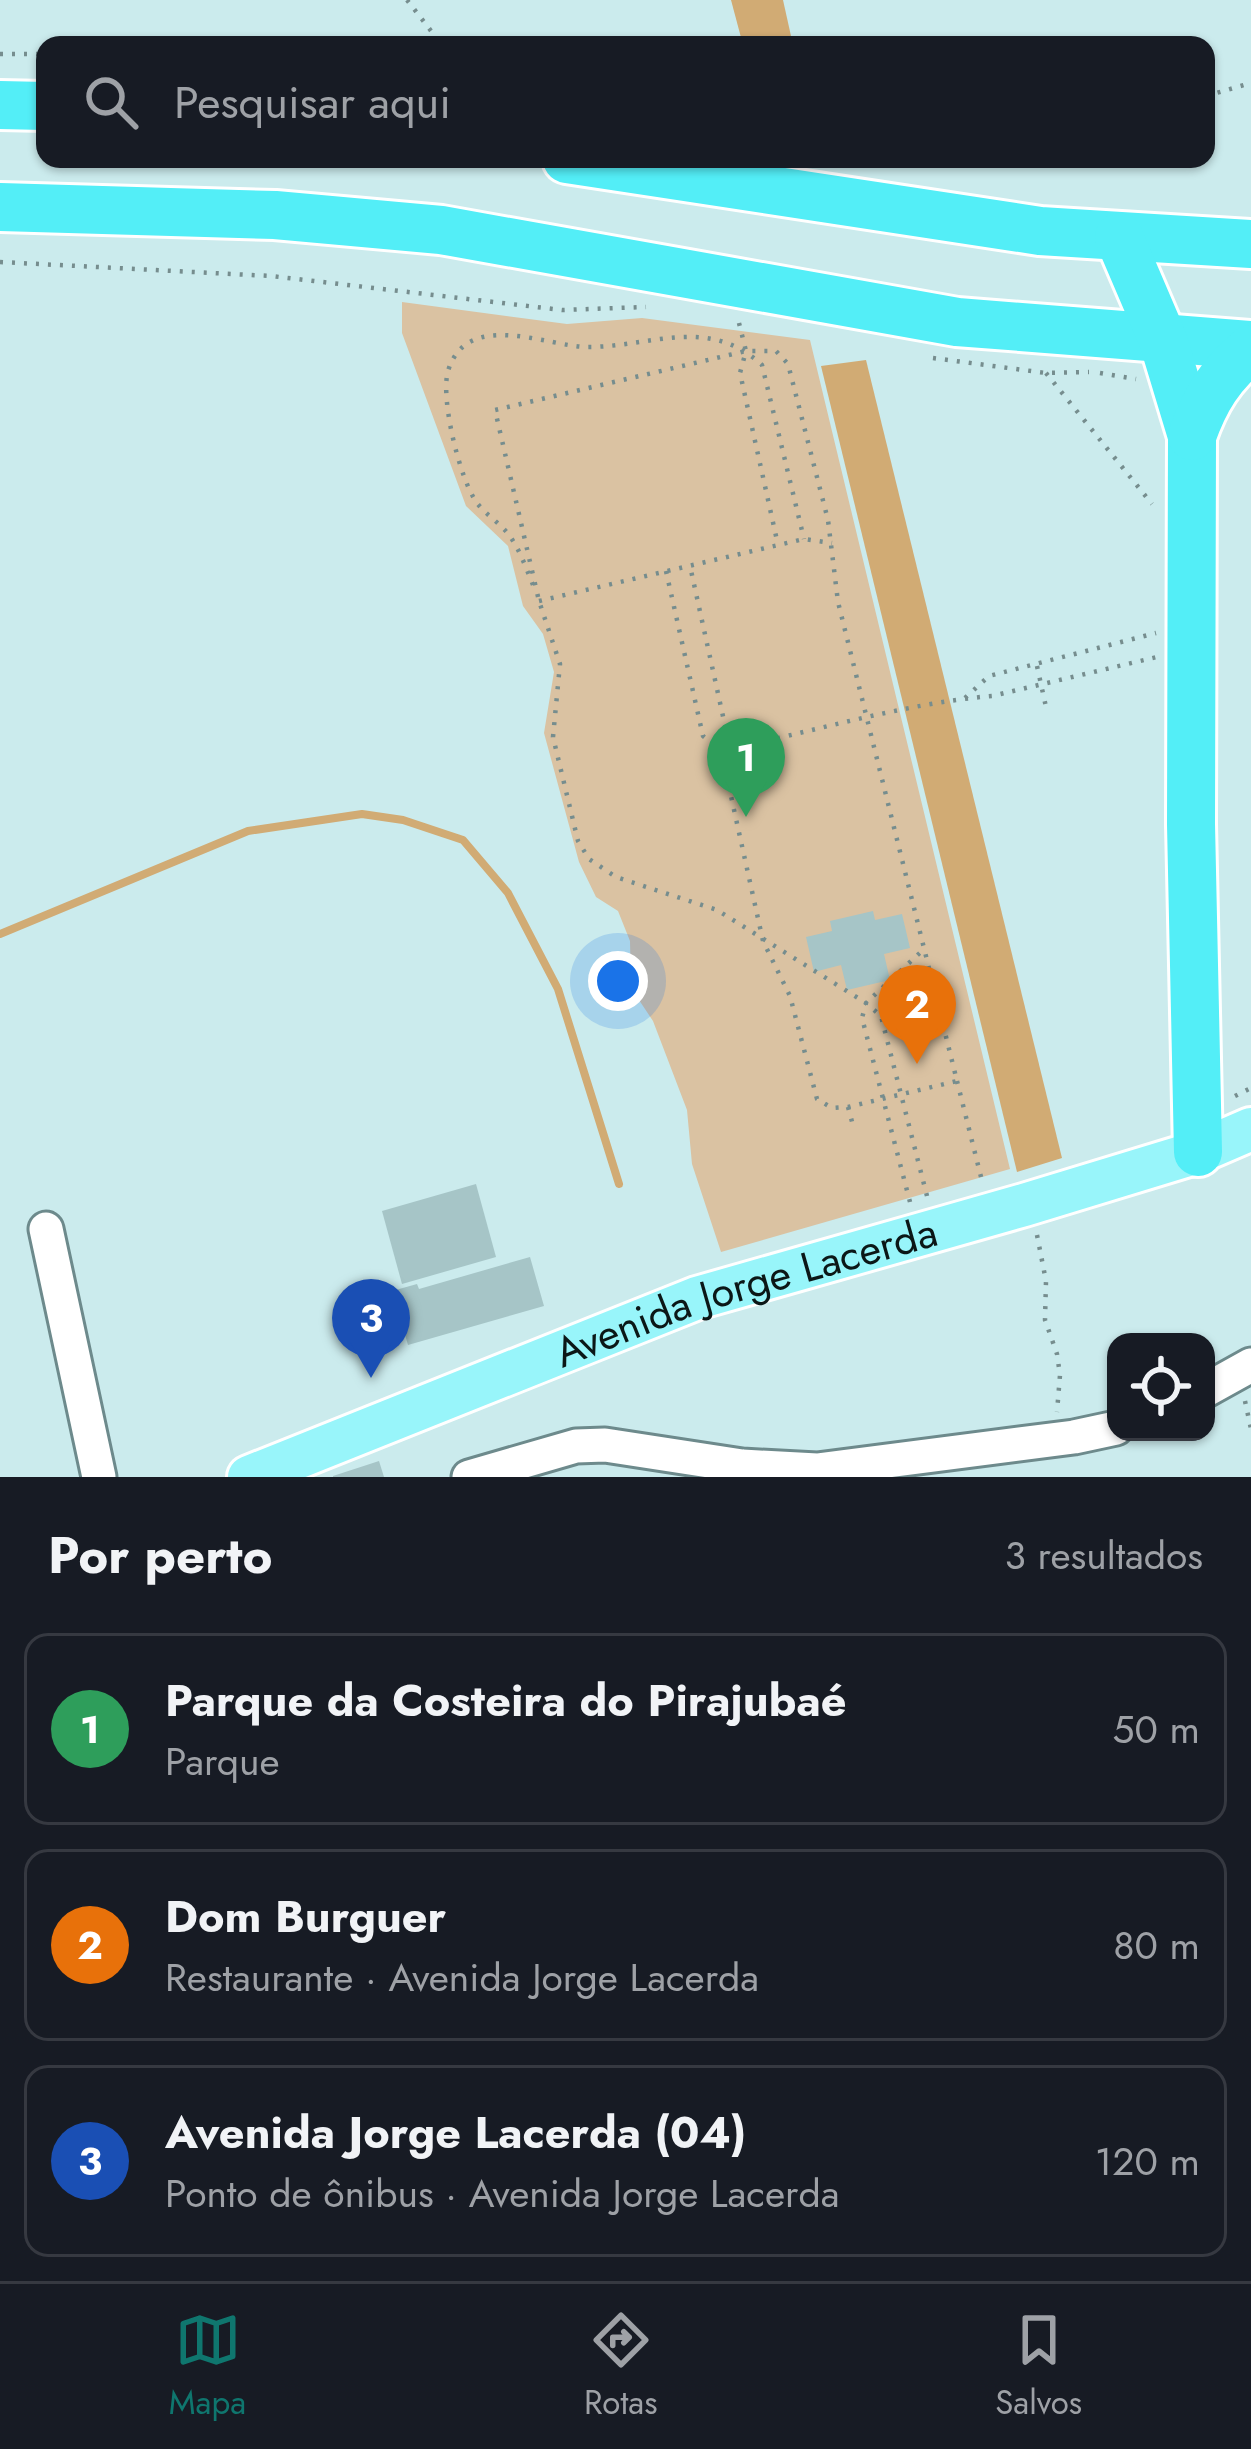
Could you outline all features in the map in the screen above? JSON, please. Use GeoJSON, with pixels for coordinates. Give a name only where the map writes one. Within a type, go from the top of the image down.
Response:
{"type":"FeatureCollection","features":[{"type":"Feature","properties":{"kind":"highway"},"geometry":{"type":"LineString","coordinates":[[0,105],[36,106]]}},
{"type":"Feature","properties":{"kind":"highway"},"geometry":{"type":"LineString","coordinates":[[626,168],[1040,231],[1251,244]]}},
{"type":"Feature","properties":{"kind":"highway"},"geometry":{"type":"LineString","coordinates":[[0,207],[275,215],[441,230],[1152,359],[1251,347]]}},
{"type":"Feature","properties":{"kind":"highway"},"geometry":{"type":"LineString","coordinates":[[1119,237],[1152,359],[1192,436]]}},
{"type":"Feature","properties":{"kind":"highway"},"geometry":{"type":"LineString","coordinates":[[1198,1152],[1192,436],[1213,388],[1251,347]]}},
{"type":"Feature","properties":{"kind":"main road","name":"Avenida Jorge Lacerda"},"geometry":{"type":"LineString","coordinates":[[259,1475],[697,1298],[1198,1152],[1240,1114]]}},
{"type":"Feature","properties":{"kind":"street"},"geometry":{"type":"LineString","coordinates":[[46,1228],[99,1477]]}},
{"type":"Feature","properties":{"kind":"street"},"geometry":{"type":"LineString","coordinates":[[1215,1385],[1251,1365]]}},
{"type":"Feature","properties":{"kind":"street"},"geometry":{"type":"LineString","coordinates":[[469,1477],[576,1445],[633,1448],[742,1472],[951,1466],[1107,1429]]}},
{"type":"Feature","properties":{"kind":"path"},"geometry":{"type":"LineString","coordinates":[[407,0],[435,36]]}},
{"type":"Feature","properties":{"kind":"path"},"geometry":{"type":"LineString","coordinates":[[0,54],[36,54]]}},
{"type":"Feature","properties":{"kind":"path"},"geometry":{"type":"LineString","coordinates":[[1215,93],[1251,83]]}},
{"type":"Feature","properties":{"kind":"path"},"geometry":{"type":"LineString","coordinates":[[0,262],[271,276],[562,310],[650,306]]}},
{"type":"Feature","properties":{"kind":"path"},"geometry":{"type":"LineString","coordinates":[[759,323],[738,320],[746,351],[740,374],[778,545]]}},
{"type":"Feature","properties":{"kind":"path"},"geometry":{"type":"LineString","coordinates":[[804,539],[762,365],[730,343],[680,335],[590,347],[512,334],[472,344],[448,370],[446,411],[471,490],[519,551],[560,664],[555,752],[578,841],[589,860],[616,877],[717,910],[881,1016],[927,1196]]}},
{"type":"Feature","properties":{"kind":"path"},"geometry":{"type":"LineString","coordinates":[[539,601],[495,410],[746,351],[776,351],[788,364],[832,543],[838,602],[982,1182]]}},
{"type":"Feature","properties":{"kind":"path"},"geometry":{"type":"LineString","coordinates":[[913,352],[956,364],[1046,373],[1089,372],[1152,359]]}},
{"type":"Feature","properties":{"kind":"path"},"geometry":{"type":"LineString","coordinates":[[1046,373],[1192,553]]}},
{"type":"Feature","properties":{"kind":"path"},"geometry":{"type":"LineString","coordinates":[[539,601],[804,539],[832,543]]}},
{"type":"Feature","properties":{"kind":"path"},"geometry":{"type":"LineString","coordinates":[[690,566],[726,730],[722,751],[763,941],[790,996],[817,1099],[832,1108],[848,1107],[957,1081]]}},
{"type":"Feature","properties":{"kind":"path"},"geometry":{"type":"LineString","coordinates":[[666,572],[703,736],[722,751]]}},
{"type":"Feature","properties":{"kind":"path"},"geometry":{"type":"LineString","coordinates":[[965,698],[989,676],[1192,636]]}},
{"type":"Feature","properties":{"kind":"path"},"geometry":{"type":"LineString","coordinates":[[722,751],[1041,684],[1192,636]]}},
{"type":"Feature","properties":{"kind":"path"},"geometry":{"type":"LineString","coordinates":[[1036,664],[1046,707]]}},
{"type":"Feature","properties":{"kind":"path"},"geometry":{"type":"LineString","coordinates":[[910,1202],[862,1018],[866,1003],[924,949]]}},
{"type":"Feature","properties":{"kind":"path"},"geometry":{"type":"LineString","coordinates":[[1240,1114],[1251,1088]]}},
{"type":"Feature","properties":{"kind":"path"},"geometry":{"type":"LineString","coordinates":[[848,1107],[854,1129]]}},
{"type":"Feature","properties":{"kind":"path"},"geometry":{"type":"LineString","coordinates":[[1024,1205],[1043,1257],[1045,1320],[1058,1354],[1058,1408],[1049,1440]]}},
{"type":"Feature","properties":{"kind":"shaded area"},"geometry":{"type":"Polygon","coordinates":[[[731,0],[783,0],[791,36],[741,36],[731,0]]]}},
{"type":"Feature","properties":{"kind":"shaded area"},"geometry":{"type":"Polygon","coordinates":[[[402,302],[567,324],[642,318],[810,340],[1010,1169],[721,1252],[692,1164],[687,1110],[653,1021],[631,988],[630,941],[618,911],[596,897],[579,862],[544,733],[554,672],[543,634],[523,606],[508,546],[466,506],[402,333],[402,302]]]}},
{"type":"Feature","properties":{"kind":"shaded area"},"geometry":{"type":"Polygon","coordinates":[[[866,360],[1062,1158],[1017,1172],[821,366],[866,360]]]}},
{"type":"Feature","properties":{"kind":"building"},"geometry":{"type":"Polygon","coordinates":[[[873,911],[875,920],[902,914],[910,948],[884,954],[890,980],[847,990],[841,965],[814,972],[806,937],[832,931],[830,921],[873,911]]]}},
{"type":"Feature","properties":{"kind":"building"},"geometry":{"type":"Polygon","coordinates":[[[476,1184],[496,1257],[402,1284],[382,1211],[476,1184]]]}},
{"type":"Feature","properties":{"kind":"building"},"geometry":{"type":"Polygon","coordinates":[[[530,1257],[544,1306],[408,1345],[392,1291],[417,1284],[419,1289],[530,1257]]]}},
{"type":"Feature","properties":{"kind":"building"},"geometry":{"type":"Polygon","coordinates":[[[379,1461],[384,1477],[333,1477],[333,1476],[379,1461]]]}},
{"type":"Feature","properties":{"kind":"waterway"},"geometry":{"type":"LineString","coordinates":[[0,934],[248,831],[362,814],[403,820],[463,840],[508,893],[558,989],[619,1184]]}},
{"type":"Feature","properties":{"kind":"place","name":"Parque da Costeira do Pirajubaé"},"geometry":{"type":"Point","coordinates":[746,817]}},
{"type":"Feature","properties":{"kind":"place","name":"Dom Burguer"},"geometry":{"type":"Point","coordinates":[917,1064]}},
{"type":"Feature","properties":{"kind":"place","name":"Avenida Jorge Lacerda (04)"},"geometry":{"type":"Point","coordinates":[371,1378]}}]}
